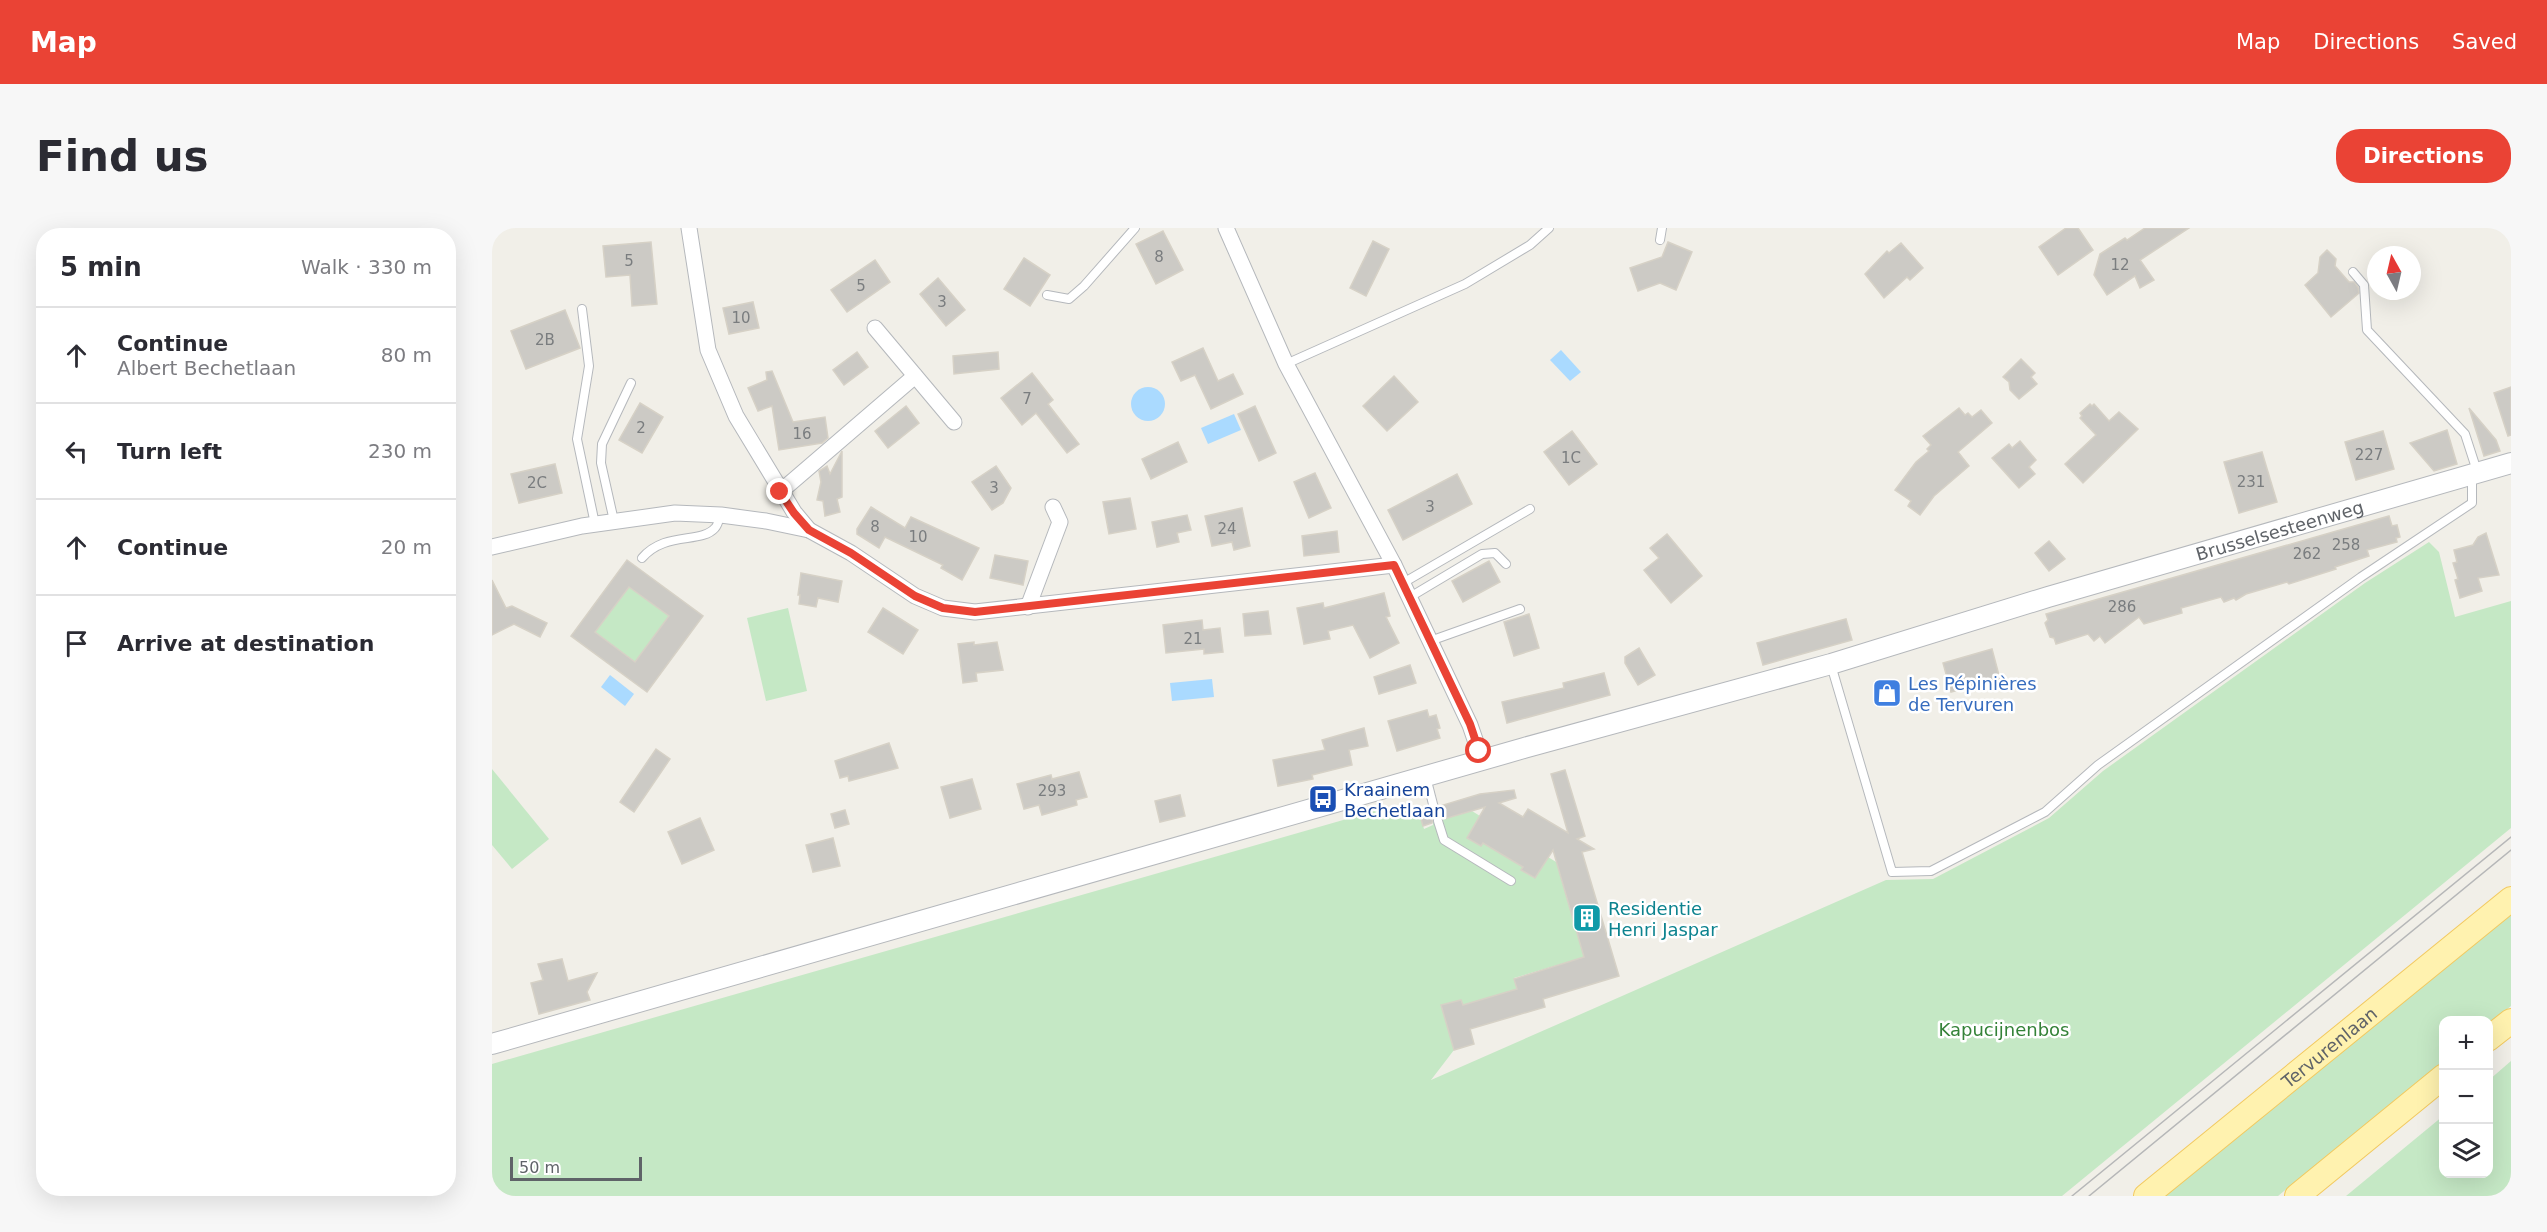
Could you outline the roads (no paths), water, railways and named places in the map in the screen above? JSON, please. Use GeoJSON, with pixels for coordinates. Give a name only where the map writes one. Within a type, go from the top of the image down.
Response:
{"type":"FeatureCollection","features":[{"type":"Feature","properties":{"kind":"main road","name":"Tervurenlaan"},"geometry":{"type":"LineString","coordinates":[[2146,1196],[2511,899]]}},
{"type":"Feature","properties":{"kind":"main road"},"geometry":{"type":"LineString","coordinates":[[2493,1036],[2511,1021]]}},
{"type":"Feature","properties":{"kind":"main road"},"geometry":{"type":"LineString","coordinates":[[2297,1196],[2439,1080]]}},
{"type":"Feature","properties":{"kind":"street"},"geometry":{"type":"LineString","coordinates":[[689,228],[708,350],[736,416],[780,492],[809,530]]}},
{"type":"Feature","properties":{"kind":"street"},"geometry":{"type":"LineString","coordinates":[[1226,228],[1286,364],[1394,565],[1470,724],[1482,760]]}},
{"type":"Feature","properties":{"kind":"street"},"geometry":{"type":"LineString","coordinates":[[875,328],[954,422]]}},
{"type":"Feature","properties":{"kind":"street"},"geometry":{"type":"LineString","coordinates":[[780,492],[915,376]]}},
{"type":"Feature","properties":{"kind":"street","name":"Brusselsesteenweg"},"geometry":{"type":"LineString","coordinates":[[492,1044],[1425,776],[1831,664],[2048,597],[2511,463]]}},
{"type":"Feature","properties":{"kind":"street"},"geometry":{"type":"LineString","coordinates":[[1028,607],[1060,522],[1053,507]]}},
{"type":"Feature","properties":{"kind":"street"},"geometry":{"type":"LineString","coordinates":[[492,547],[595,524],[675,513],[766,520],[809,530],[851,553],[915,596],[943,608],[975,612],[1394,565]]}},
{"type":"Feature","properties":{"kind":"lane"},"geometry":{"type":"LineString","coordinates":[[1047,295],[1069,299],[1084,286],[1135,228]]}},
{"type":"Feature","properties":{"kind":"lane"},"geometry":{"type":"LineString","coordinates":[[1286,364],[1465,284],[1530,245],[1549,228]]}},
{"type":"Feature","properties":{"kind":"lane"},"geometry":{"type":"LineString","coordinates":[[1660,240],[1662,228]]}},
{"type":"Feature","properties":{"kind":"lane"},"geometry":{"type":"LineString","coordinates":[[1831,664],[1892,872],[1931,871],[2045,812],[2098,765],[2361,577],[2472,503],[2475,474],[2464,434],[2367,330],[2364,285],[2353,272]]}},
{"type":"Feature","properties":{"kind":"lane"},"geometry":{"type":"LineString","coordinates":[[582,309],[589,366],[577,440],[595,524]]}},
{"type":"Feature","properties":{"kind":"lane"},"geometry":{"type":"LineString","coordinates":[[614,521],[601,463],[602,444],[631,383]]}},
{"type":"Feature","properties":{"kind":"lane"},"geometry":{"type":"LineString","coordinates":[[1406,590],[1530,509]]}},
{"type":"Feature","properties":{"kind":"lane"},"geometry":{"type":"LineString","coordinates":[[642,558],[650,548],[666,542],[704,536],[715,528],[721,515]]}},
{"type":"Feature","properties":{"kind":"lane"},"geometry":{"type":"LineString","coordinates":[[1406,590],[1482,554],[1495,553],[1506,564]]}},
{"type":"Feature","properties":{"kind":"lane"},"geometry":{"type":"LineString","coordinates":[[1430,641],[1520,609]]}},
{"type":"Feature","properties":{"kind":"lane"},"geometry":{"type":"LineString","coordinates":[[1425,776],[1434,808]]}},
{"type":"Feature","properties":{"kind":"lane"},"geometry":{"type":"LineString","coordinates":[[1438,821],[1444,840],[1511,881]]}},
{"type":"Feature","properties":{"kind":"water"},"geometry":{"type":"Polygon","coordinates":[[[1561,350],[1581,372],[1570,381],[1550,360],[1561,350]]]}},
{"type":"Feature","properties":{"kind":"water"},"geometry":{"type":"Polygon","coordinates":[[[1148,387],[1160,392],[1165,404],[1160,416],[1148,421],[1136,416],[1131,404],[1136,392],[1148,387]]]}},
{"type":"Feature","properties":{"kind":"water"},"geometry":{"type":"Polygon","coordinates":[[[1234,414],[1241,430],[1208,444],[1201,428],[1234,414]]]}},
{"type":"Feature","properties":{"kind":"water"},"geometry":{"type":"Polygon","coordinates":[[[610,675],[634,694],[625,706],[601,687],[610,675]]]}},
{"type":"Feature","properties":{"kind":"water"},"geometry":{"type":"Polygon","coordinates":[[[1212,679],[1214,697],[1172,701],[1170,683],[1212,679]]]}},
{"type":"Feature","properties":{"kind":"tram line"},"geometry":{"type":"LineString","coordinates":[[2072,1196],[2511,837]]}},
{"type":"Feature","properties":{"kind":"tram line"},"geometry":{"type":"LineString","coordinates":[[2089,1196],[2511,850]]}},
{"type":"Feature","properties":{"kind":"place","name":"Les Pépinières de Tervuren"},"geometry":{"type":"Point","coordinates":[1887,693]}},
{"type":"Feature","properties":{"kind":"place","name":"Kraainem Bechetlaan"},"geometry":{"type":"Point","coordinates":[1323,799]}},
{"type":"Feature","properties":{"kind":"place","name":"Residentie Henri Jaspar"},"geometry":{"type":"Point","coordinates":[1587,918]}},
{"type":"Feature","properties":{"kind":"park label","name":"Kapucijnenbos"},"geometry":{"type":"Point","coordinates":[2004,1029]}}]}
